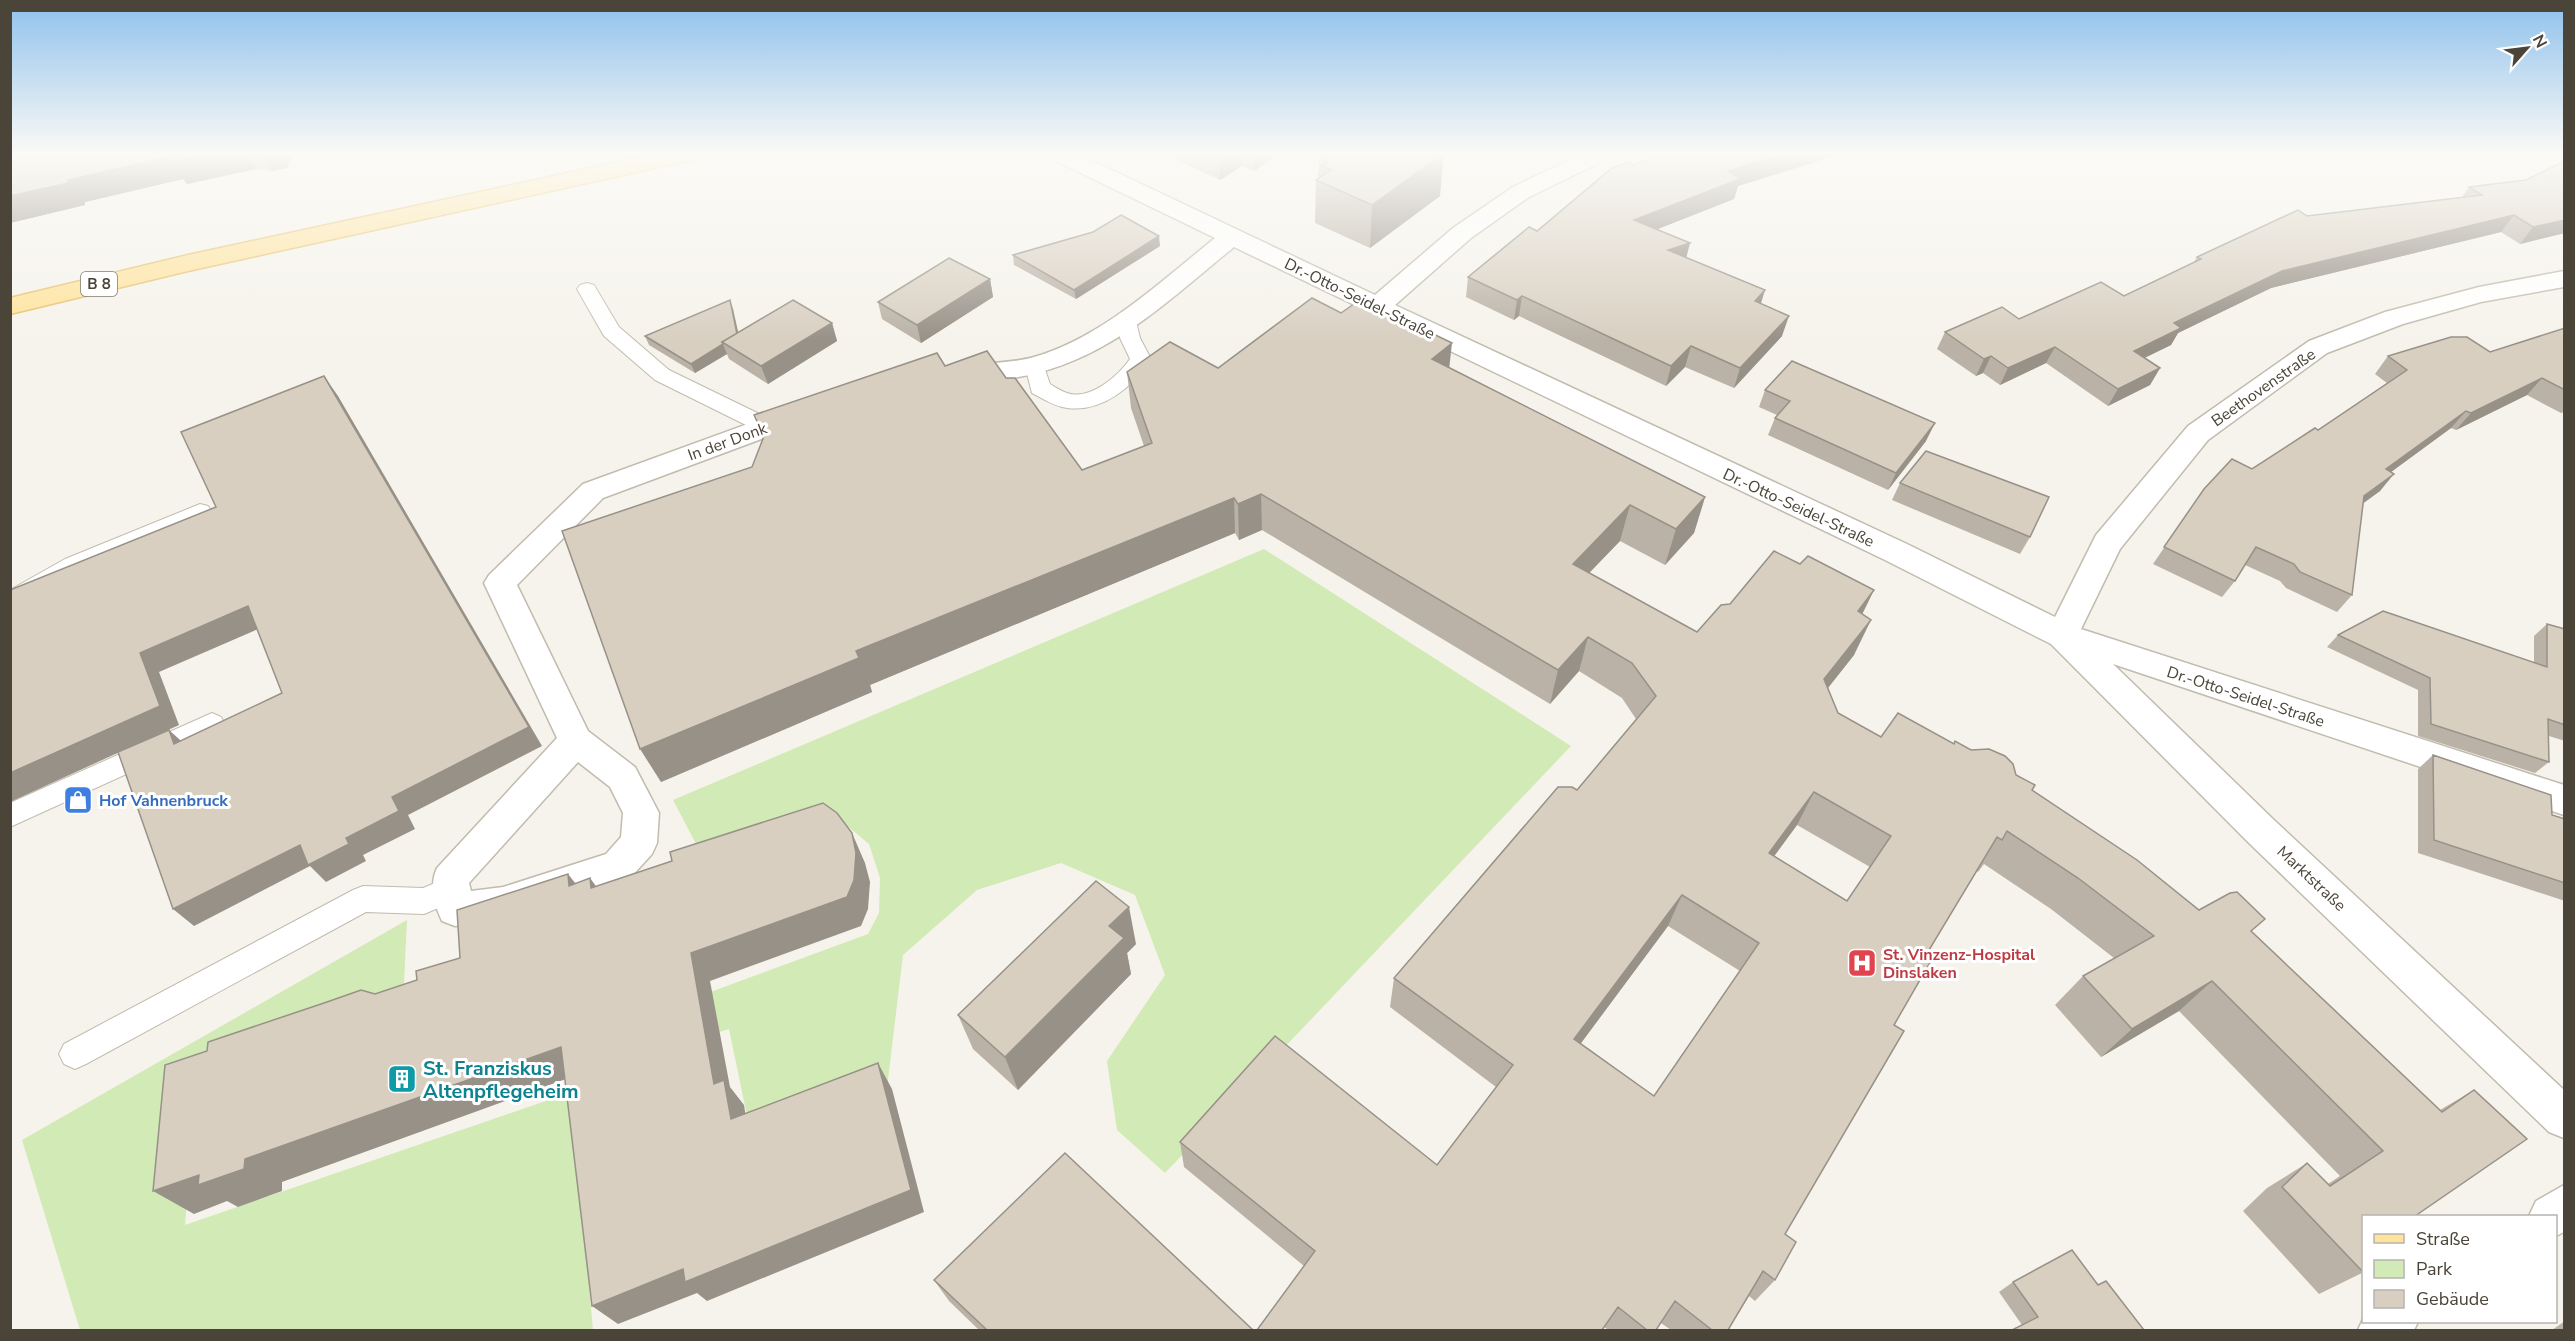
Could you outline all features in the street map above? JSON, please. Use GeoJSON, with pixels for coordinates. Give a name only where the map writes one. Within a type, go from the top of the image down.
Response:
{"type":"FeatureCollection","features":[{"type":"Feature","properties":{"kind":"main road","name":"B 8"},"geometry":{"type":"LineString","coordinates":[[10,306],[394,216]]}},
{"type":"Feature","properties":{"kind":"street","name":"Dr.-Otto-Seidel-Straße"},"geometry":{"type":"LineString","coordinates":[[1188,216],[1662,443],[1896,552],[2062,635],[2565,800]]}},
{"type":"Feature","properties":{"kind":"street"},"geometry":{"type":"LineString","coordinates":[[1378,306],[1462,233],[1487,216]]}},
{"type":"Feature","properties":{"kind":"street"},"geometry":{"type":"LineString","coordinates":[[931,378],[1035,366],[1061,357],[1090,343],[1232,237]]}},
{"type":"Feature","properties":{"kind":"street","name":"Beethovenstraße"},"geometry":{"type":"LineString","coordinates":[[2062,635],[2107,543],[2198,432],[2318,348],[2405,315],[2480,295],[2565,279]]}},
{"type":"Feature","properties":{"kind":"street","name":"In der Donk"},"geometry":{"type":"LineString","coordinates":[[452,889],[455,909],[503,904],[618,866],[639,843],[640,813],[622,777],[576,741],[500,583],[593,491],[820,406]]}},
{"type":"Feature","properties":{"kind":"street","name":"Marktstraße"},"geometry":{"type":"LineString","coordinates":[[2062,635],[2262,832],[2565,1118]]}},
{"type":"Feature","properties":{"kind":"street"},"geometry":{"type":"LineString","coordinates":[[452,889],[450,879],[576,741]]}},
{"type":"Feature","properties":{"kind":"lane"},"geometry":{"type":"LineString","coordinates":[[587,289],[611,331],[662,375],[766,426]]}},
{"type":"Feature","properties":{"kind":"lane"},"geometry":{"type":"LineString","coordinates":[[1035,366],[1041,388],[1065,401],[1084,401],[1110,389],[1132,374],[1141,359],[1130,338],[1127,317]]}},
{"type":"Feature","properties":{"kind":"lane"},"geometry":{"type":"LineString","coordinates":[[10,602],[73,565],[200,512]]}},
{"type":"Feature","properties":{"kind":"lane"},"geometry":{"type":"LineString","coordinates":[[10,816],[213,724]]}},
{"type":"Feature","properties":{"kind":"lane"},"geometry":{"type":"LineString","coordinates":[[75,1054],[363,899],[424,901],[452,889]]}},
{"type":"Feature","properties":{"kind":"green space"},"geometry":{"type":"Polygon","coordinates":[[[1264,549],[1571,746],[1165,1173],[1117,1130],[1107,1061],[1165,975],[1135,895],[1061,863],[977,890],[903,955],[887,1088],[752,1140],[729,1029],[704,1037],[697,997],[868,934],[879,913],[880,878],[869,844],[839,819],[706,863],[673,800],[1264,549]]]}},
{"type":"Feature","properties":{"kind":"green space"},"geometry":{"type":"Polygon","coordinates":[[[407,920],[403,1004],[196,1085],[185,1225],[572,1092],[593,1330],[80,1330],[22,1140],[407,920]]]}},
{"type":"Feature","properties":{"kind":"building"},"geometry":{"type":"Polygon","coordinates":[[[1122,216],[1159,236],[1074,290],[1013,255],[1093,232],[1122,216]]]}},
{"type":"Feature","properties":{"kind":"building"},"geometry":{"type":"Polygon","coordinates":[[[1555,216],[1645,216],[1634,220],[1690,243],[1668,250],[1765,290],[1755,301],[1789,316],[1740,368],[1691,346],[1671,366],[1522,296],[1517,300],[1468,277],[1529,227],[1537,231],[1555,216]]]}},
{"type":"Feature","properties":{"kind":"building"},"geometry":{"type":"Polygon","coordinates":[[[2286,216],[2512,216],[2282,271],[2174,323],[2181,328],[2134,351],[2160,368],[2118,389],[2055,347],[2008,368],[1991,356],[1984,359],[1945,332],[2002,307],[2019,319],[2101,282],[2124,296],[2201,259],[2197,257],[2286,216]]]}},
{"type":"Feature","properties":{"kind":"building"},"geometry":{"type":"Polygon","coordinates":[[[2515,216],[2565,216],[2565,220],[2533,227],[2515,216]]]}},
{"type":"Feature","properties":{"kind":"building"},"geometry":{"type":"Polygon","coordinates":[[[949,258],[990,279],[917,325],[878,302],[949,258]]]}},
{"type":"Feature","properties":{"kind":"building"},"geometry":{"type":"Polygon","coordinates":[[[1312,298],[1341,313],[1361,299],[1452,343],[1432,359],[1705,497],[1676,529],[1630,505],[1573,564],[1697,632],[1721,605],[1730,604],[1774,551],[1800,564],[1808,556],[1874,590],[1858,611],[1871,620],[1824,679],[1838,713],[1881,737],[1898,713],[1954,744],[1955,741],[1971,750],[1989,749],[2005,756],[2013,764],[2016,775],[2035,785],[2032,790],[2137,860],[2199,910],[2230,893],[2237,892],[2265,919],[2251,931],[2442,1112],[2474,1090],[2527,1139],[2416,1215],[2362,1215],[2362,1271],[2282,1187],[2307,1163],[2330,1186],[2383,1151],[2212,981],[2132,1029],[2083,976],[2154,936],[2078,878],[2007,831],[2002,840],[1997,837],[1929,950],[1935,954],[1894,1025],[1904,1031],[1785,1234],[1796,1242],[1775,1280],[1763,1271],[1728,1330],[1712,1330],[1675,1301],[1656,1330],[1647,1330],[1618,1307],[1602,1330],[1257,1330],[1315,1251],[1180,1142],[1275,1036],[1437,1165],[1513,1065],[1394,978],[1558,787],[1572,787],[1577,790],[1656,696],[1632,663],[1588,637],[1558,670],[1261,494],[1238,504],[1234,498],[856,651],[859,658],[640,749],[562,531],[752,467],[764,436],[754,415],[937,353],[945,366],[987,351],[1006,378],[1015,378],[1082,470],[1152,443],[1127,372],[1170,342],[1218,368],[1312,298]],[[1814,792],[1769,853],[1847,901],[1891,836],[1814,792]],[[1682,895],[1574,1039],[1654,1096],[1759,943],[1682,895]]]}},
{"type":"Feature","properties":{"kind":"building"},"geometry":{"type":"Polygon","coordinates":[[[730,300],[737,334],[691,364],[645,336],[730,300]]]}},
{"type":"Feature","properties":{"kind":"building"},"geometry":{"type":"Polygon","coordinates":[[[793,300],[832,323],[761,366],[722,342],[793,300]]]}},
{"type":"Feature","properties":{"kind":"building"},"geometry":{"type":"Polygon","coordinates":[[[2565,328],[2565,390],[2542,378],[2471,413],[2466,411],[2386,469],[2394,474],[2364,496],[2352,595],[2300,572],[2294,564],[2256,547],[2235,581],[2164,547],[2204,489],[2232,459],[2252,469],[2315,428],[2318,430],[2407,370],[2388,356],[2451,337],[2467,337],[2490,352],[2565,328]]]}},
{"type":"Feature","properties":{"kind":"building"},"geometry":{"type":"Polygon","coordinates":[[[1792,361],[1935,423],[1896,473],[1775,418],[1790,401],[1765,390],[1792,361]]]}},
{"type":"Feature","properties":{"kind":"building"},"geometry":{"type":"Polygon","coordinates":[[[324,376],[529,727],[392,797],[399,811],[346,838],[349,844],[308,865],[300,845],[173,909],[118,752],[169,730],[174,744],[282,693],[248,606],[140,653],[160,706],[10,773],[10,590],[216,507],[181,432],[324,376]]]}},
{"type":"Feature","properties":{"kind":"building"},"geometry":{"type":"Polygon","coordinates":[[[1926,451],[2049,497],[2030,537],[1900,483],[1926,451]]]}},
{"type":"Feature","properties":{"kind":"building"},"geometry":{"type":"Polygon","coordinates":[[[2383,611],[2547,667],[2547,624],[2565,629],[2565,725],[2548,719],[2549,762],[2431,724],[2430,678],[2338,635],[2383,611]]]}},
{"type":"Feature","properties":{"kind":"building"},"geometry":{"type":"Polygon","coordinates":[[[2433,755],[2551,795],[2552,815],[2565,819],[2565,883],[2434,840],[2433,755]]]}},
{"type":"Feature","properties":{"kind":"building","name":"St. Franziskus Altenpflegeheim"},"geometry":{"type":"Polygon","coordinates":[[[823,803],[837,813],[852,833],[856,853],[854,880],[847,897],[691,953],[714,1084],[724,1080],[731,1119],[878,1063],[911,1190],[685,1282],[683,1269],[592,1306],[561,1047],[245,1159],[244,1169],[198,1185],[199,1175],[153,1191],[165,1065],[207,1051],[208,1042],[361,990],[375,994],[417,980],[416,971],[460,958],[457,910],[568,874],[569,886],[590,878],[591,888],[672,861],[670,852],[823,803]]]}},
{"type":"Feature","properties":{"kind":"building"},"geometry":{"type":"Polygon","coordinates":[[[1096,881],[1129,907],[1109,926],[1124,938],[1005,1057],[958,1015],[1096,881]]]}},
{"type":"Feature","properties":{"kind":"building"},"geometry":{"type":"Polygon","coordinates":[[[1065,1153],[1253,1330],[987,1330],[934,1280],[1065,1153]]]}},
{"type":"Feature","properties":{"kind":"building"},"geometry":{"type":"Polygon","coordinates":[[[2072,1250],[2098,1285],[2106,1281],[2144,1330],[2012,1330],[2038,1317],[2013,1282],[2072,1250]]]}},
{"type":"Feature","properties":{"kind":"place","name":"Hof Vahnenbruck"},"geometry":{"type":"Point","coordinates":[78,800]}},
{"type":"Feature","properties":{"kind":"place","name":"St. Vinzenz-Hospital Dinslaken"},"geometry":{"type":"Point","coordinates":[1862,963]}},
{"type":"Feature","properties":{"kind":"place","name":"St. Franziskus Altenpflegeheim"},"geometry":{"type":"Point","coordinates":[402,1079]}}]}
